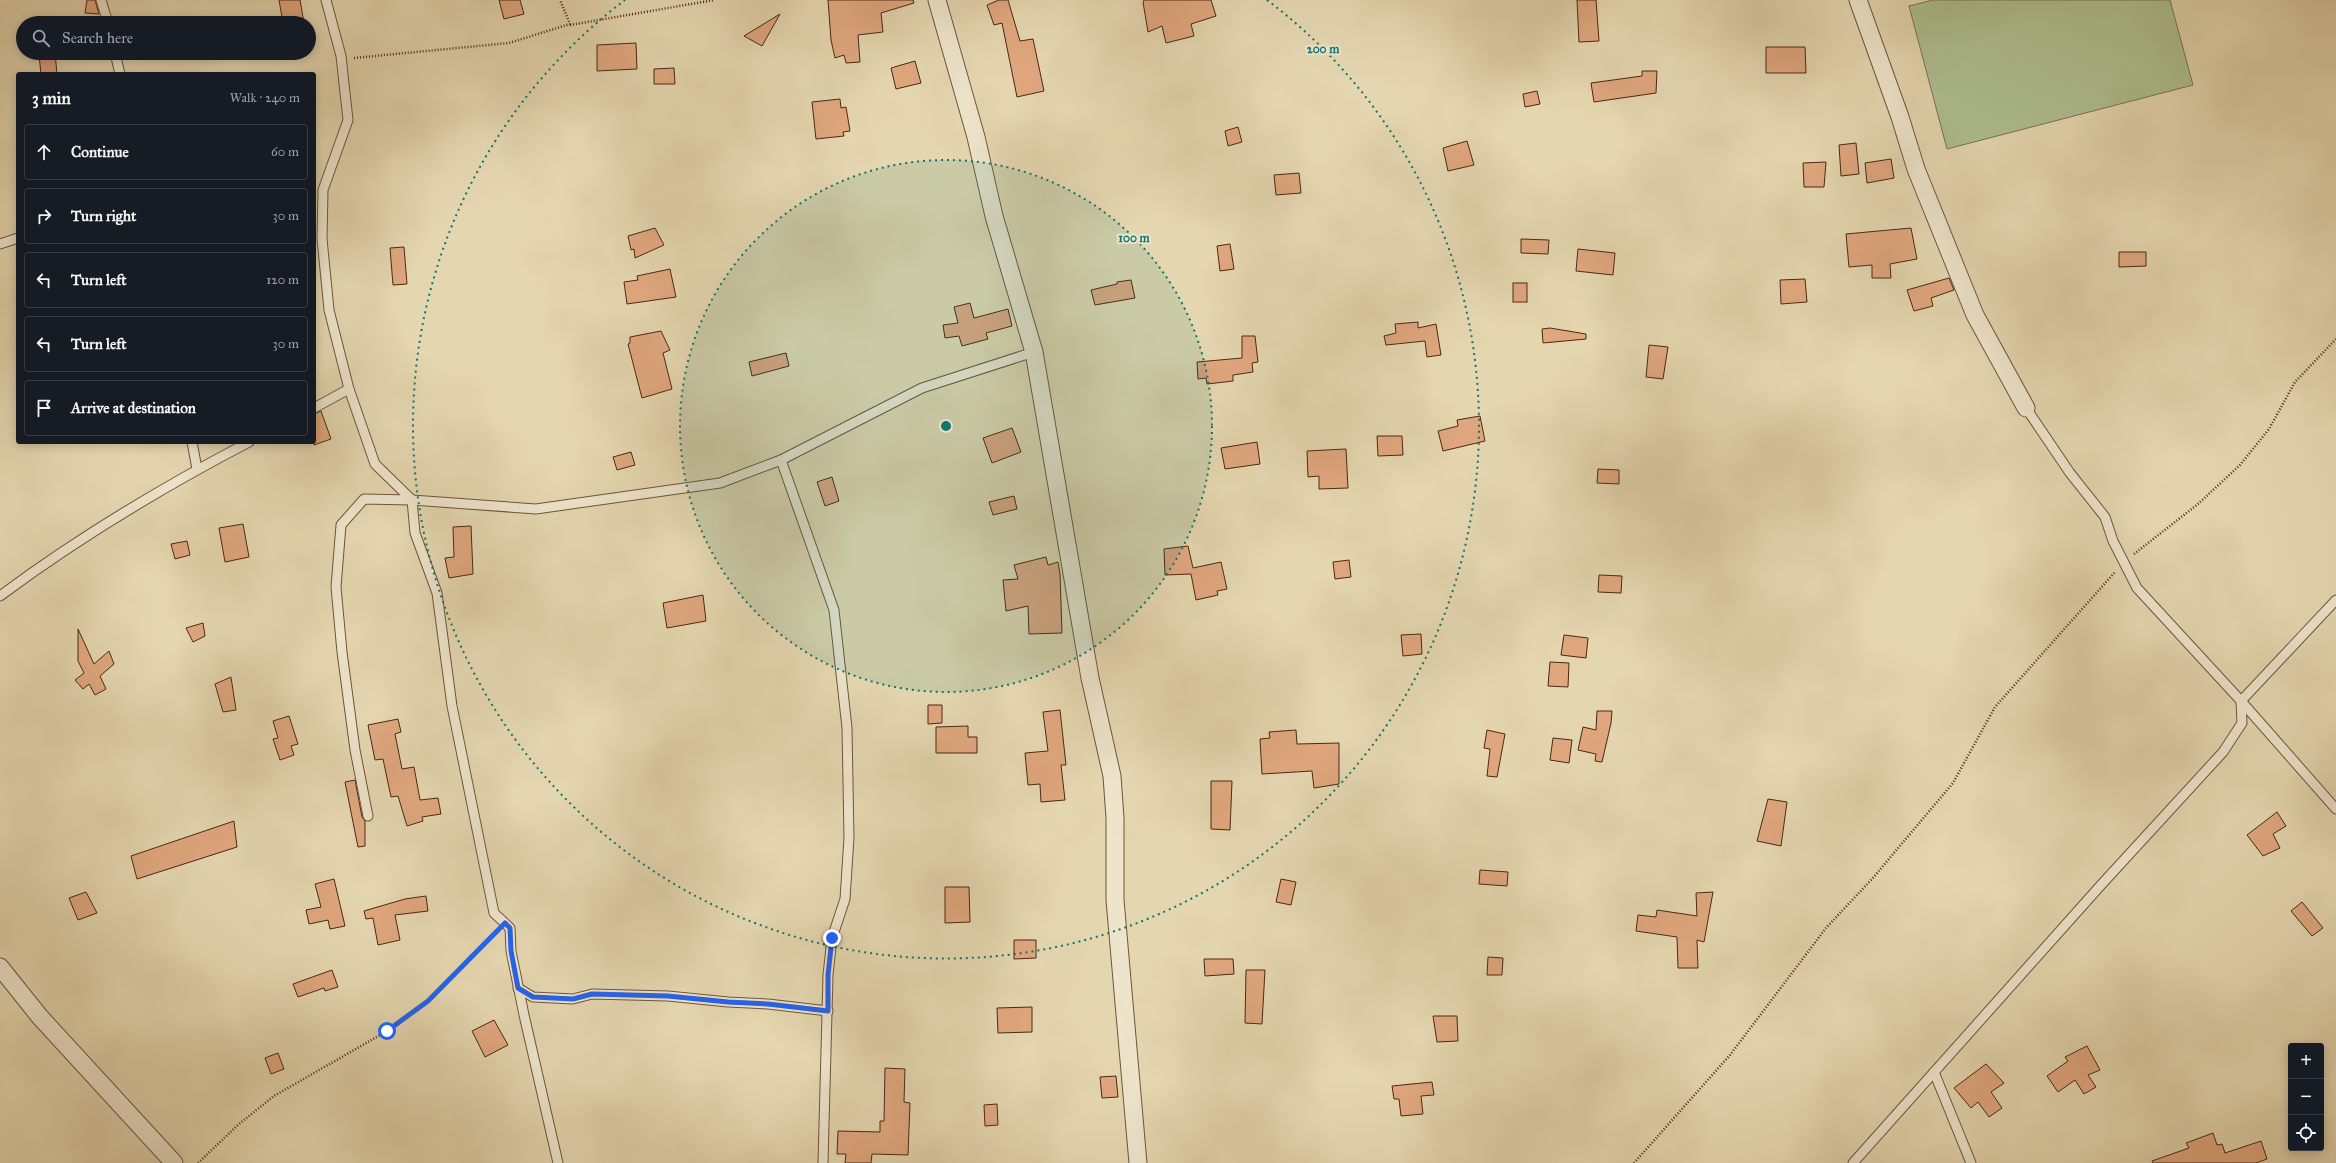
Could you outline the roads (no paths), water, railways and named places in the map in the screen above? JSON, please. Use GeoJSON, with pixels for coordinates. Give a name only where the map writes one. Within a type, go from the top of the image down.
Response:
{"type":"FeatureCollection","features":[{"type":"Feature","properties":{"kind":"street"},"geometry":{"type":"LineString","coordinates":[[937,0],[976,137],[994,216],[1034,352],[1090,678],[1112,776],[1115,818],[1115,900],[1138,1163]]}},
{"type":"Feature","properties":{"kind":"street"},"geometry":{"type":"LineString","coordinates":[[1858,0],[1900,117],[1916,169],[1975,315],[2026,408]]}},
{"type":"Feature","properties":{"kind":"street"},"geometry":{"type":"LineString","coordinates":[[0,967],[40,1017],[174,1163]]}},
{"type":"Feature","properties":{"kind":"lane"},"geometry":{"type":"LineString","coordinates":[[101,0],[106,16]]}},
{"type":"Feature","properties":{"kind":"lane"},"geometry":{"type":"LineString","coordinates":[[326,0],[341,59],[348,120],[323,190],[322,239],[330,310],[349,389],[375,464],[412,500],[415,533],[437,593],[452,706],[486,878],[494,913],[510,928],[511,951],[518,988],[558,1163]]}},
{"type":"Feature","properties":{"kind":"lane"},"geometry":{"type":"LineString","coordinates":[[117,60],[120,72]]}},
{"type":"Feature","properties":{"kind":"lane"},"geometry":{"type":"LineString","coordinates":[[0,244],[16,239]]}},
{"type":"Feature","properties":{"kind":"lane"},"geometry":{"type":"LineString","coordinates":[[368,816],[355,750],[342,652],[336,588],[341,525],[364,499],[412,500],[536,509],[720,483],[780,460],[922,388],[1034,352]]}},
{"type":"Feature","properties":{"kind":"lane"},"geometry":{"type":"LineString","coordinates":[[316,407],[349,389]]}},
{"type":"Feature","properties":{"kind":"lane"},"geometry":{"type":"LineString","coordinates":[[2026,408],[2070,473],[2105,517],[2113,541],[2137,588],[2241,701],[2336,809]]}},
{"type":"Feature","properties":{"kind":"lane"},"geometry":{"type":"LineString","coordinates":[[192,444],[198,469]]}},
{"type":"Feature","properties":{"kind":"lane"},"geometry":{"type":"LineString","coordinates":[[0,596],[53,556],[198,469],[245,444]]}},
{"type":"Feature","properties":{"kind":"lane"},"geometry":{"type":"LineString","coordinates":[[780,460],[834,610],[847,728],[849,838],[845,899],[832,938],[828,975],[823,1163]]}},
{"type":"Feature","properties":{"kind":"lane"},"geometry":{"type":"LineString","coordinates":[[1853,1163],[2223,752],[2242,723],[2241,701],[2336,600]]}},
{"type":"Feature","properties":{"kind":"lane"},"geometry":{"type":"LineString","coordinates":[[518,988],[533,997],[573,999],[592,994],[668,996],[768,1004],[828,1011]]}},
{"type":"Feature","properties":{"kind":"lane"},"geometry":{"type":"LineString","coordinates":[[1934,1072],[1971,1163]]}}]}
